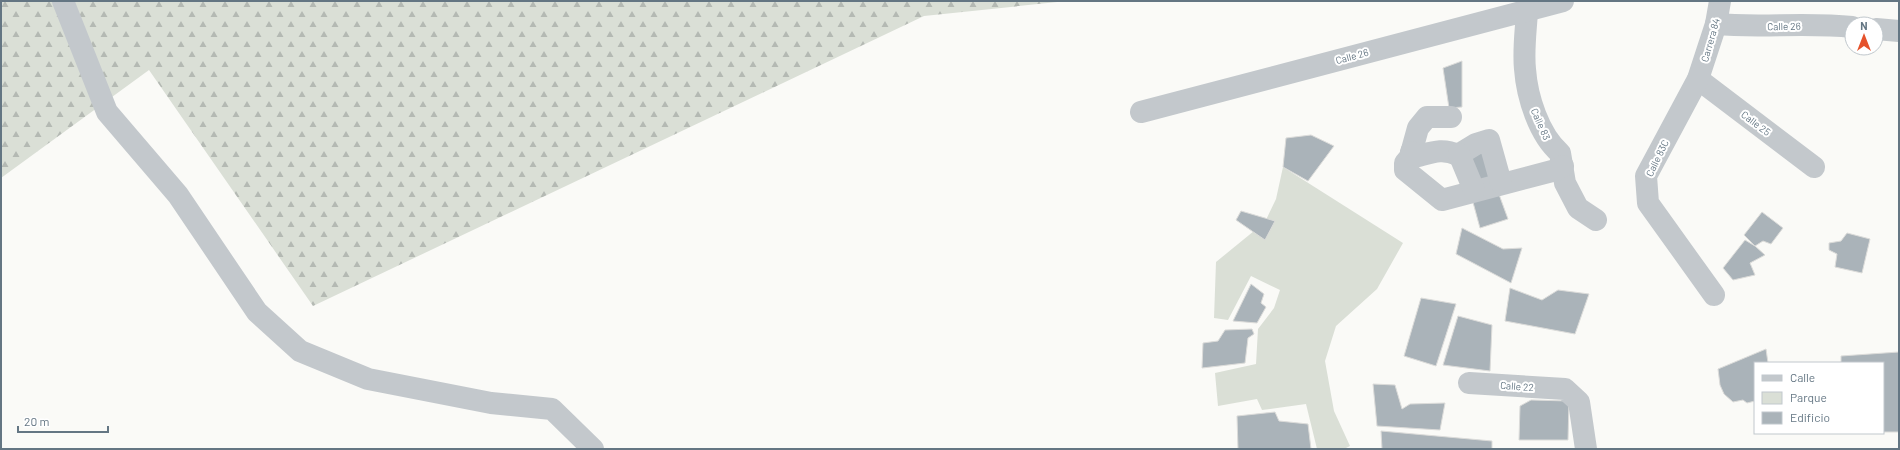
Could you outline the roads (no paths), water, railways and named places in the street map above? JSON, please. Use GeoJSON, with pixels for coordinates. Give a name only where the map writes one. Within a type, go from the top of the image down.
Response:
{"type":"FeatureCollection","features":[{"type":"Feature","properties":{"kind":"street"},"geometry":{"type":"LineString","coordinates":[[63,1],[108,112],[178,195],[257,312],[300,352],[368,379],[491,403],[552,409],[593,449]]}},
{"type":"Feature","properties":{"kind":"street","name":"Calle 26"},"geometry":{"type":"LineString","coordinates":[[1141,112],[1563,1]]}},
{"type":"Feature","properties":{"kind":"street","name":"Carrera 84"},"geometry":{"type":"LineString","coordinates":[[1698,79],[1716,24],[1720,1]]}},
{"type":"Feature","properties":{"kind":"street","name":"Calle 83"},"geometry":{"type":"LineString","coordinates":[[1527,11],[1525,70],[1534,111],[1550,144],[1560,153],[1565,184],[1578,208],[1596,220]]}},
{"type":"Feature","properties":{"kind":"street","name":"Calle 26"},"geometry":{"type":"LineString","coordinates":[[1716,24],[1744,26],[1829,24],[1844,26]]}},
{"type":"Feature","properties":{"kind":"street"},"geometry":{"type":"LineString","coordinates":[[1884,30],[1899,31]]}},
{"type":"Feature","properties":{"kind":"street","name":"Calle 25"},"geometry":{"type":"LineString","coordinates":[[1698,79],[1814,167]]}},
{"type":"Feature","properties":{"kind":"street","name":"Calle 83C"},"geometry":{"type":"LineString","coordinates":[[1698,79],[1646,176],[1648,203],[1714,295]]}},
{"type":"Feature","properties":{"kind":"street"},"geometry":{"type":"LineString","coordinates":[[1451,117],[1426,117],[1418,128],[1411,152],[1405,163],[1405,170],[1442,200],[1474,190],[1556,170],[1563,166]]}},
{"type":"Feature","properties":{"kind":"street"},"geometry":{"type":"LineString","coordinates":[[1411,152],[1418,156],[1439,150],[1448,150],[1458,155],[1476,144],[1489,140],[1501,183]]}},
{"type":"Feature","properties":{"kind":"street"},"geometry":{"type":"LineString","coordinates":[[1459,154],[1474,190]]}},
{"type":"Feature","properties":{"kind":"street","name":"Calle 22"},"geometry":{"type":"LineString","coordinates":[[1469,383],[1565,389],[1579,402],[1586,449]]}}]}
